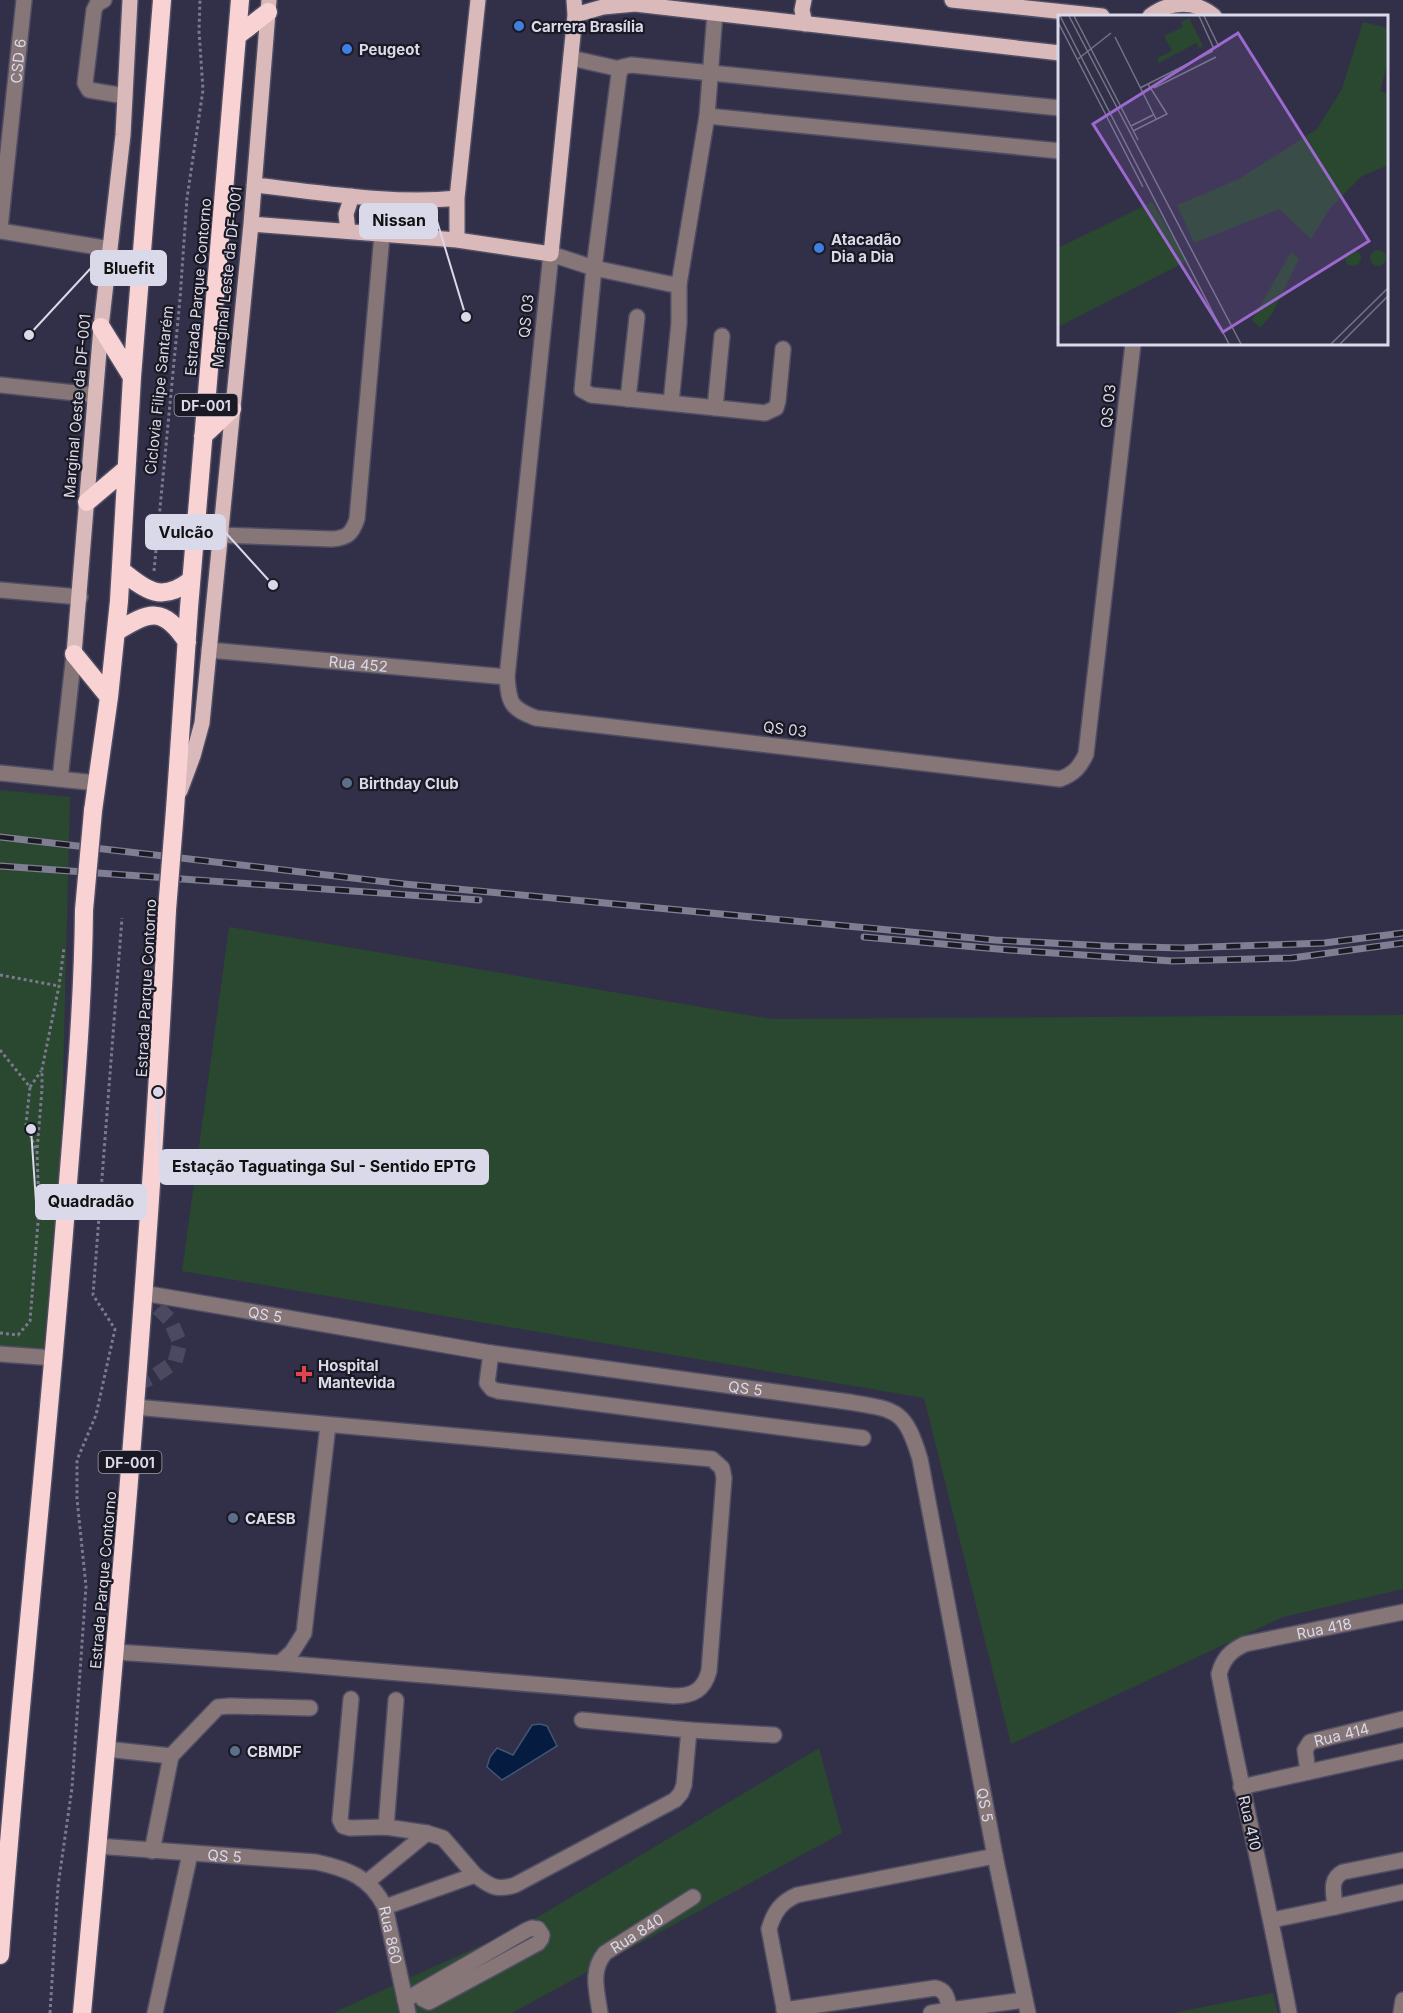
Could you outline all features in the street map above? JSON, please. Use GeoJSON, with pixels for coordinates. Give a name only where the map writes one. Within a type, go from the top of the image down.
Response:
{"type":"FeatureCollection","features":[{"type":"Feature","properties":{"kind":"highway"},"geometry":{"type":"LineString","coordinates":[[0,1955],[4,1848],[54,1358],[75,1101],[84,961],[84,910],[93,810],[109,697],[122,570],[132,377],[162,0]]}},
{"type":"Feature","properties":{"kind":"highway","name":"Estrada Parque Contorno"},"geometry":{"type":"LineString","coordinates":[[82,2013],[116,1652],[158,1092],[167,910],[191,580],[240,0]]}},
{"type":"Feature","properties":{"kind":"highway"},"geometry":{"type":"LineString","coordinates":[[237,36],[268,6]]}},
{"type":"Feature","properties":{"kind":"highway"},"geometry":{"type":"LineString","coordinates":[[100,327],[132,377]]}},
{"type":"Feature","properties":{"kind":"highway"},"geometry":{"type":"LineString","coordinates":[[203,436],[232,409]]}},
{"type":"Feature","properties":{"kind":"highway"},"geometry":{"type":"LineString","coordinates":[[87,502],[126,469]]}},
{"type":"Feature","properties":{"kind":"highway"},"geometry":{"type":"LineString","coordinates":[[122,570],[152,591],[169,593],[180,589],[191,580]]}},
{"type":"Feature","properties":{"kind":"highway"},"geometry":{"type":"LineString","coordinates":[[116,632],[136,620],[150,616],[163,616],[175,625],[187,642]]}},
{"type":"Feature","properties":{"kind":"highway"},"geometry":{"type":"LineString","coordinates":[[74,654],[109,697]]}},
{"type":"Feature","properties":{"kind":"main road","name":"Marginal Oeste da DF-001"},"geometry":{"type":"LineString","coordinates":[[74,654],[100,327],[123,135],[130,0]]}},
{"type":"Feature","properties":{"kind":"main road"},"geometry":{"type":"LineString","coordinates":[[457,240],[457,198],[478,0]]}},
{"type":"Feature","properties":{"kind":"main road"},"geometry":{"type":"LineString","coordinates":[[804,0],[802,10],[805,24]]}},
{"type":"Feature","properties":{"kind":"main road"},"geometry":{"type":"LineString","coordinates":[[952,0],[1093,15]]}},
{"type":"Feature","properties":{"kind":"main road"},"geometry":{"type":"LineString","coordinates":[[1149,15],[1165,3],[1194,5],[1210,9]]}},
{"type":"Feature","properties":{"kind":"main road","name":"QS 03"},"geometry":{"type":"LineString","coordinates":[[551,254],[574,8],[636,4],[1058,53]]}},
{"type":"Feature","properties":{"kind":"main road","name":"Marginal Leste da DF-001"},"geometry":{"type":"LineString","coordinates":[[175,806],[202,723],[254,185],[268,6]]}},
{"type":"Feature","properties":{"kind":"main road"},"geometry":{"type":"LineString","coordinates":[[254,185],[352,196],[431,201],[457,198]]}},
{"type":"Feature","properties":{"kind":"main road"},"geometry":{"type":"LineString","coordinates":[[348,231],[346,214],[352,196]]}},
{"type":"Feature","properties":{"kind":"main road"},"geometry":{"type":"LineString","coordinates":[[250,224],[457,240],[551,254]]}},
{"type":"Feature","properties":{"kind":"street","name":"CSD 6"},"geometry":{"type":"LineString","coordinates":[[0,229],[24,0]]}},
{"type":"Feature","properties":{"kind":"street"},"geometry":{"type":"LineString","coordinates":[[104,0],[97,4],[94,10],[85,83],[90,90],[125,96]]}},
{"type":"Feature","properties":{"kind":"street"},"geometry":{"type":"LineString","coordinates":[[671,403],[679,323],[679,284],[707,116],[716,14]]}},
{"type":"Feature","properties":{"kind":"street"},"geometry":{"type":"LineString","coordinates":[[571,58],[620,69]]}},
{"type":"Feature","properties":{"kind":"street"},"geometry":{"type":"LineString","coordinates":[[783,349],[778,401],[776,408],[765,413],[591,395],[582,390],[594,268],[620,69],[625,65],[631,65],[1058,108]]}},
{"type":"Feature","properties":{"kind":"street"},"geometry":{"type":"LineString","coordinates":[[707,116],[1058,151]]}},
{"type":"Feature","properties":{"kind":"street"},"geometry":{"type":"LineString","coordinates":[[0,229],[110,249]]}},
{"type":"Feature","properties":{"kind":"street"},"geometry":{"type":"LineString","coordinates":[[219,535],[332,539],[344,538],[351,534],[357,519],[382,235]]}},
{"type":"Feature","properties":{"kind":"street"},"geometry":{"type":"LineString","coordinates":[[551,254],[594,268],[679,284]]}},
{"type":"Feature","properties":{"kind":"street","name":"QS 03"},"geometry":{"type":"LineString","coordinates":[[551,254],[507,677],[509,700],[517,708],[536,717],[1060,780],[1072,775],[1081,765],[1086,754],[1133,345]]}},
{"type":"Feature","properties":{"kind":"street"},"geometry":{"type":"LineString","coordinates":[[628,399],[637,318]]}},
{"type":"Feature","properties":{"kind":"street"},"geometry":{"type":"LineString","coordinates":[[715,408],[722,336]]}},
{"type":"Feature","properties":{"kind":"street"},"geometry":{"type":"LineString","coordinates":[[0,385],[95,395]]}},
{"type":"Feature","properties":{"kind":"street"},"geometry":{"type":"LineString","coordinates":[[0,590],[80,597]]}},
{"type":"Feature","properties":{"kind":"street","name":"Rua 452"},"geometry":{"type":"LineString","coordinates":[[209,650],[507,677]]}},
{"type":"Feature","properties":{"kind":"street","name":"Marginal Oeste da DF-001"},"geometry":{"type":"LineString","coordinates":[[60,779],[74,654]]}},
{"type":"Feature","properties":{"kind":"street"},"geometry":{"type":"LineString","coordinates":[[0,773],[97,783]]}},
{"type":"Feature","properties":{"kind":"street","name":"QS 5"},"geometry":{"type":"LineString","coordinates":[[142,1293],[491,1353],[887,1408],[898,1414],[907,1423],[920,1459],[1026,2007]]}},
{"type":"Feature","properties":{"kind":"street"},"geometry":{"type":"LineString","coordinates":[[491,1353],[487,1383],[492,1389],[498,1391],[863,1438]]}},
{"type":"Feature","properties":{"kind":"street"},"geometry":{"type":"LineString","coordinates":[[0,1354],[54,1358]]}},
{"type":"Feature","properties":{"kind":"street"},"geometry":{"type":"LineString","coordinates":[[116,1652],[280,1663],[674,1696],[693,1694],[701,1689],[707,1680],[709,1671],[724,1478],[723,1468],[719,1463],[700,1457],[135,1407]]}},
{"type":"Feature","properties":{"kind":"street"},"geometry":{"type":"LineString","coordinates":[[280,1663],[292,1652],[304,1633],[328,1425]]}},
{"type":"Feature","properties":{"kind":"street","name":"Rua 418"},"geometry":{"type":"LineString","coordinates":[[1245,1644],[1403,1612]]}},
{"type":"Feature","properties":{"kind":"street","name":"Rua 410"},"geometry":{"type":"LineString","coordinates":[[1245,1644],[1236,1648],[1222,1662],[1220,1674],[1241,1787],[1272,1920],[1289,2013]]}},
{"type":"Feature","properties":{"kind":"street"},"geometry":{"type":"LineString","coordinates":[[351,1699],[340,1820],[343,1826],[350,1828],[386,1827],[427,1833],[443,1838],[475,1875],[488,1885],[502,1889],[515,1885],[675,1800],[684,1785],[689,1731]]}},
{"type":"Feature","properties":{"kind":"street"},"geometry":{"type":"LineString","coordinates":[[386,1827],[396,1700]]}},
{"type":"Feature","properties":{"kind":"street"},"geometry":{"type":"LineString","coordinates":[[152,1851],[171,1756],[218,1707],[310,1708]]}},
{"type":"Feature","properties":{"kind":"street","name":"Rua 414"},"geometry":{"type":"LineString","coordinates":[[1308,1772],[1305,1750],[1310,1742],[1403,1719]]}},
{"type":"Feature","properties":{"kind":"street"},"geometry":{"type":"LineString","coordinates":[[582,1720],[689,1731],[774,1734]]}},
{"type":"Feature","properties":{"kind":"street"},"geometry":{"type":"LineString","coordinates":[[106,1749],[171,1756]]}},
{"type":"Feature","properties":{"kind":"street","name":"Rua 414"},"geometry":{"type":"LineString","coordinates":[[1241,1787],[1403,1751]]}},
{"type":"Feature","properties":{"kind":"street"},"geometry":{"type":"LineString","coordinates":[[367,1882],[427,1833]]}},
{"type":"Feature","properties":{"kind":"street","name":"QS 5"},"geometry":{"type":"LineString","coordinates":[[97,1846],[316,1862],[351,1872]]}},
{"type":"Feature","properties":{"kind":"street"},"geometry":{"type":"LineString","coordinates":[[156,2013],[190,1854]]}},
{"type":"Feature","properties":{"kind":"street"},"geometry":{"type":"LineString","coordinates":[[950,2010],[946,1993],[935,1988],[866,2006],[784,2012],[769,1929],[772,1917],[786,1900],[797,1895],[995,1856]]}},
{"type":"Feature","properties":{"kind":"street"},"geometry":{"type":"LineString","coordinates":[[1335,1907],[1333,1881],[1337,1875],[1403,1860]]}},
{"type":"Feature","properties":{"kind":"street","name":"Rua 860"},"geometry":{"type":"LineString","coordinates":[[351,1872],[367,1882],[379,1895],[385,1907],[407,2006]]}},
{"type":"Feature","properties":{"kind":"street"},"geometry":{"type":"LineString","coordinates":[[385,1907],[475,1875]]}},
{"type":"Feature","properties":{"kind":"street"},"geometry":{"type":"LineString","coordinates":[[1272,1920],[1403,1892]]}},
{"type":"Feature","properties":{"kind":"street","name":"Rua 840"},"geometry":{"type":"LineString","coordinates":[[600,2013],[595,1974],[598,1962],[605,1953],[693,1897]]}},
{"type":"Feature","properties":{"kind":"street"},"geometry":{"type":"LineString","coordinates":[[407,2006],[419,1992],[527,1930],[538,1929],[542,1935],[538,1943],[429,2002],[423,1999],[419,1992]]}},
{"type":"Feature","properties":{"kind":"street"},"geometry":{"type":"LineString","coordinates":[[1401,2013],[1403,2000]]}},
{"type":"Feature","properties":{"kind":"street"},"geometry":{"type":"LineString","coordinates":[[931,2013],[1026,2007]]}},
{"type":"Feature","properties":{"kind":"path","name":"Ciclovia Filipe Santarém"},"geometry":{"type":"LineString","coordinates":[[152,591],[180,299],[187,198],[203,90],[199,31],[200,0]]}},
{"type":"Feature","properties":{"kind":"path"},"geometry":{"type":"LineString","coordinates":[[50,2013],[58,1886],[72,1788],[86,1587],[77,1499],[77,1460],[96,1415],[115,1329],[93,1295],[122,918]]}},
{"type":"Feature","properties":{"kind":"path"},"geometry":{"type":"LineString","coordinates":[[0,1334],[18,1335],[30,1322],[39,1210],[37,1151],[42,1070],[65,945]]}},
{"type":"Feature","properties":{"kind":"path"},"geometry":{"type":"LineString","coordinates":[[0,975],[59,986]]}},
{"type":"Feature","properties":{"kind":"path"},"geometry":{"type":"LineString","coordinates":[[0,1050],[30,1087]]}},
{"type":"Feature","properties":{"kind":"path"},"geometry":{"type":"LineString","coordinates":[[37,1151],[27,1124],[30,1087],[42,1070]]}},
{"type":"Feature","properties":{"kind":"green space"},"geometry":{"type":"Polygon","coordinates":[[[0,790],[70,797],[57,1322],[54,1358],[0,1353],[0,790]]]}},
{"type":"Feature","properties":{"kind":"green space"},"geometry":{"type":"Polygon","coordinates":[[[229,927],[772,1019],[1403,1015],[1403,1589],[1283,1617],[1011,1744],[924,1398],[182,1271],[229,927]]]}},
{"type":"Feature","properties":{"kind":"green space"},"geometry":{"type":"Polygon","coordinates":[[[819,1748],[842,1833],[512,2013],[333,2013],[523,1926],[819,1748]]]}},
{"type":"Feature","properties":{"kind":"green space"},"geometry":{"type":"Polygon","coordinates":[[[1273,1993],[1278,2013],[1173,2013],[1273,1993]]]}},
{"type":"Feature","properties":{"kind":"water"},"geometry":{"type":"Polygon","coordinates":[[[532,1725],[547,1726],[557,1746],[502,1780],[487,1767],[490,1757],[497,1748],[513,1755],[532,1725]]]}},
{"type":"Feature","properties":{"kind":"tunnel"},"geometry":{"type":"LineString","coordinates":[[136,1385],[175,1362],[180,1343],[170,1320],[143,1293]]}},
{"type":"Feature","properties":{"kind":"railway"},"geometry":{"type":"LineString","coordinates":[[0,837],[404,884],[995,940],[1181,948],[1324,943],[1403,933]]}},
{"type":"Feature","properties":{"kind":"railway"},"geometry":{"type":"LineString","coordinates":[[0,866],[479,900]]}},
{"type":"Feature","properties":{"kind":"railway"},"geometry":{"type":"LineString","coordinates":[[864,937],[1172,961],[1292,958],[1403,943]]}},
{"type":"Feature","properties":{"kind":"place","name":"Carrera Brasília"},"geometry":{"type":"Point","coordinates":[519,26]}},
{"type":"Feature","properties":{"kind":"place","name":"Peugeot"},"geometry":{"type":"Point","coordinates":[347,49]}},
{"type":"Feature","properties":{"kind":"place","name":"Atacadão Dia a Dia"},"geometry":{"type":"Point","coordinates":[819,248]}},
{"type":"Feature","properties":{"kind":"place","name":"Nissan"},"geometry":{"type":"Point","coordinates":[466,317]}},
{"type":"Feature","properties":{"kind":"place","name":"Bluefit"},"geometry":{"type":"Point","coordinates":[29,335]}},
{"type":"Feature","properties":{"kind":"place","name":"Vulcão"},"geometry":{"type":"Point","coordinates":[273,585]}},
{"type":"Feature","properties":{"kind":"place","name":"Birthday Club"},"geometry":{"type":"Point","coordinates":[347,783]}},
{"type":"Feature","properties":{"kind":"place","name":"Estação Taguatinga Sul - Sentido EPTG"},"geometry":{"type":"Point","coordinates":[158,1092]}},
{"type":"Feature","properties":{"kind":"place","name":"Quadradão"},"geometry":{"type":"Point","coordinates":[31,1129]}},
{"type":"Feature","properties":{"kind":"place","name":"Hospital Mantevida"},"geometry":{"type":"Point","coordinates":[304,1374]}},
{"type":"Feature","properties":{"kind":"place","name":"CAESB"},"geometry":{"type":"Point","coordinates":[233,1518]}},
{"type":"Feature","properties":{"kind":"place","name":"CBMDF"},"geometry":{"type":"Point","coordinates":[235,1751]}}]}
